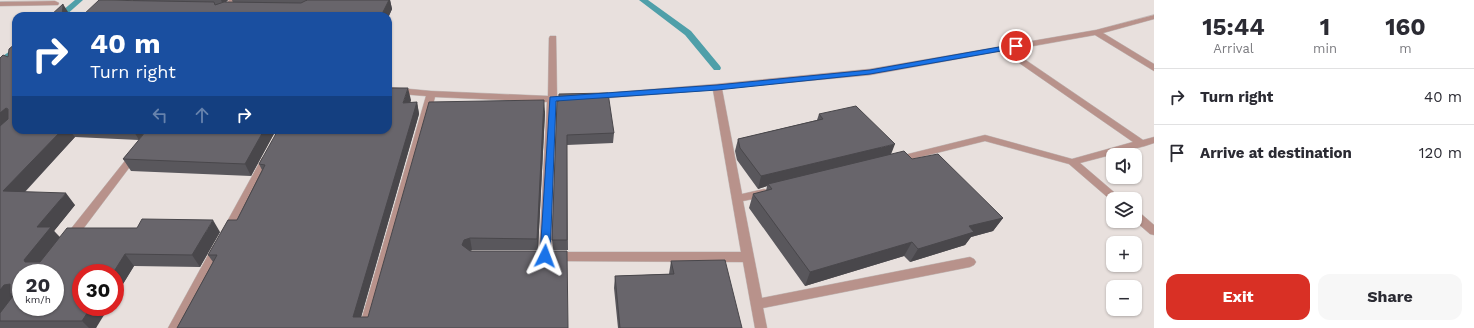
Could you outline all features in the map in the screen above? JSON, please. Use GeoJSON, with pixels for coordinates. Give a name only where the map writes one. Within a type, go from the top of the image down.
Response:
{"type":"FeatureCollection","features":[{"type":"Feature","properties":{"kind":"street"},"geometry":{"type":"LineString","coordinates":[[224,11],[233,0]]}},
{"type":"Feature","properties":{"kind":"street"},"geometry":{"type":"LineString","coordinates":[[0,4],[55,3]]}},
{"type":"Feature","properties":{"kind":"street"},"geometry":{"type":"LineString","coordinates":[[392,90],[431,94],[552,99],[717,87],[870,72],[1096,32],[1154,17]]}},
{"type":"Feature","properties":{"kind":"street"},"geometry":{"type":"LineString","coordinates":[[1096,32],[1154,68]]}},
{"type":"Feature","properties":{"kind":"street"},"geometry":{"type":"LineString","coordinates":[[545,256],[552,99],[553,38]]}},
{"type":"Feature","properties":{"kind":"street"},"geometry":{"type":"LineString","coordinates":[[1003,48],[1142,144]]}},
{"type":"Feature","properties":{"kind":"street"},"geometry":{"type":"LineString","coordinates":[[717,87],[761,328]]}},
{"type":"Feature","properties":{"kind":"street"},"geometry":{"type":"LineString","coordinates":[[365,328],[431,94]]}},
{"type":"Feature","properties":{"kind":"street"},"geometry":{"type":"LineString","coordinates":[[884,163],[985,138],[1072,162],[1108,192]]}},
{"type":"Feature","properties":{"kind":"street"},"geometry":{"type":"LineString","coordinates":[[1072,162],[1154,140]]}},
{"type":"Feature","properties":{"kind":"street"},"geometry":{"type":"LineString","coordinates":[[62,248],[143,142]]}},
{"type":"Feature","properties":{"kind":"street"},"geometry":{"type":"LineString","coordinates":[[174,328],[272,150]]}},
{"type":"Feature","properties":{"kind":"street"},"geometry":{"type":"LineString","coordinates":[[737,199],[776,190]]}},
{"type":"Feature","properties":{"kind":"street"},"geometry":{"type":"LineString","coordinates":[[1142,221],[1154,231]]}},
{"type":"Feature","properties":{"kind":"street"},"geometry":{"type":"LineString","coordinates":[[531,256],[748,257]]}},
{"type":"Feature","properties":{"kind":"street"},"geometry":{"type":"LineString","coordinates":[[756,304],[970,262]]}},
{"type":"Feature","properties":{"kind":"building"},"geometry":{"type":"Polygon","coordinates":[[[99,0],[214,2],[215,5],[224,2],[301,3],[307,0],[389,0],[383,12],[86,12],[99,0]]]}},
{"type":"Feature","properties":{"kind":"building"},"geometry":{"type":"Polygon","coordinates":[[[63,4],[62,12],[54,12],[63,4]]]}},
{"type":"Feature","properties":{"kind":"building"},"geometry":{"type":"Polygon","coordinates":[[[12,46],[12,134],[58,134],[3,191],[66,193],[37,227],[51,227],[24,260],[25,262],[40,262],[67,228],[137,228],[142,219],[213,220],[192,255],[125,254],[119,264],[72,264],[72,316],[85,316],[82,321],[0,321],[0,313],[12,297],[12,316],[64,316],[64,264],[12,264],[12,294],[10,294],[10,284],[4,285],[0,290],[0,126],[8,119],[8,109],[6,108],[0,113],[0,58],[3,55],[8,57],[9,49],[12,46]]]}},
{"type":"Feature","properties":{"kind":"building"},"geometry":{"type":"Polygon","coordinates":[[[392,88],[408,88],[403,103],[417,102],[353,317],[368,317],[429,102],[544,100],[537,239],[470,238],[464,240],[462,245],[470,251],[567,251],[568,328],[177,328],[217,255],[208,255],[228,220],[237,220],[265,165],[259,164],[276,134],[392,134],[392,88]]]}},
{"type":"Feature","properties":{"kind":"building"},"geometry":{"type":"Polygon","coordinates":[[[608,93],[614,133],[567,135],[567,240],[552,240],[557,101],[559,101],[559,94],[608,93]]]}},
{"type":"Feature","properties":{"kind":"building"},"geometry":{"type":"Polygon","coordinates":[[[856,106],[895,144],[761,176],[740,148],[738,139],[823,119],[819,114],[856,106]]]}},
{"type":"Feature","properties":{"kind":"building"},"geometry":{"type":"Polygon","coordinates":[[[144,134],[262,134],[245,164],[123,159],[144,134]]]}},
{"type":"Feature","properties":{"kind":"building"},"geometry":{"type":"Polygon","coordinates":[[[904,151],[912,159],[938,154],[1003,218],[969,226],[974,232],[918,249],[912,242],[810,272],[753,194],[772,189],[768,184],[904,151]]]}},
{"type":"Feature","properties":{"kind":"building"},"geometry":{"type":"Polygon","coordinates":[[[725,260],[742,328],[620,328],[615,276],[674,274],[671,261],[725,260]]]}},
{"type":"Feature","properties":{"kind":"waterway"},"geometry":{"type":"LineString","coordinates":[[65,12],[79,0]]}},
{"type":"Feature","properties":{"kind":"waterway"},"geometry":{"type":"LineString","coordinates":[[643,0],[688,33],[717,68]]}},
{"type":"Feature","properties":{"kind":"waterway"},"geometry":{"type":"LineString","coordinates":[[0,62],[12,54]]}},
{"type":"Feature","properties":{"kind":"route"},"geometry":{"type":"LineString","coordinates":[[545,256],[552,99],[717,87],[870,72],[1016,46]]}}]}
